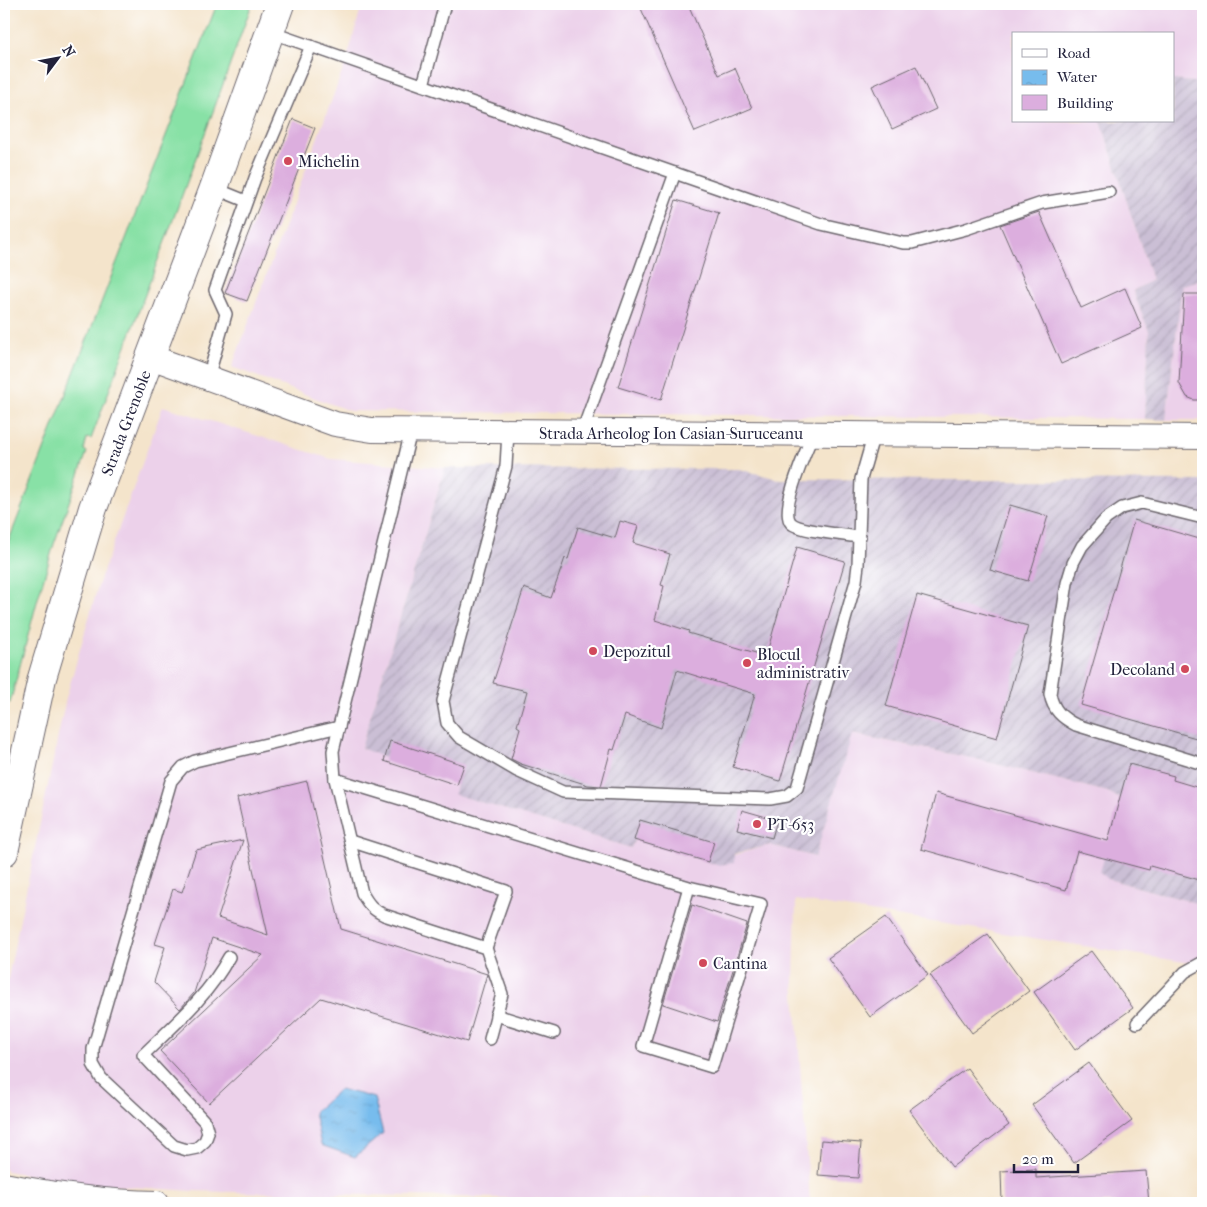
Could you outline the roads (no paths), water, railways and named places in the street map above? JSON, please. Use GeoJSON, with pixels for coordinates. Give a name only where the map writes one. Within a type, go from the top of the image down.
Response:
{"type":"FeatureCollection","features":[{"type":"Feature","properties":{"kind":"main road","name":"Strada Grenoble"},"geometry":{"type":"LineString","coordinates":[[4,852],[42,678],[93,508],[214,188],[280,4]]}},
{"type":"Feature","properties":{"kind":"street","name":"Strada Arheolog Ion Casian-Suruceanu"},"geometry":{"type":"LineString","coordinates":[[151,357],[335,424],[372,430],[1203,437]]}},
{"type":"Feature","properties":{"kind":"street"},"geometry":{"type":"LineString","coordinates":[[4,1186],[50,1194],[128,1203],[157,1203]]}},
{"type":"Feature","properties":{"kind":"lane"},"geometry":{"type":"LineString","coordinates":[[423,85],[445,4]]}},
{"type":"Feature","properties":{"kind":"lane"},"geometry":{"type":"LineString","coordinates":[[270,32],[821,224],[902,244],[922,242],[957,232],[1042,203],[1110,192]]}},
{"type":"Feature","properties":{"kind":"lane"},"geometry":{"type":"LineString","coordinates":[[208,378],[226,314],[215,290],[254,178],[311,46]]}},
{"type":"Feature","properties":{"kind":"lane"},"geometry":{"type":"LineString","coordinates":[[582,432],[675,173]]}},
{"type":"Feature","properties":{"kind":"lane"},"geometry":{"type":"LineString","coordinates":[[214,188],[246,201]]}},
{"type":"Feature","properties":{"kind":"lane"},"geometry":{"type":"LineString","coordinates":[[411,431],[333,751],[335,779],[362,893],[368,904],[376,911],[486,948]]}},
{"type":"Feature","properties":{"kind":"lane"},"geometry":{"type":"LineString","coordinates":[[508,432],[506,466],[443,701],[447,724],[459,737],[517,772],[563,792],[770,799],[780,799],[797,788],[856,581],[860,537],[861,479],[874,434]]}},
{"type":"Feature","properties":{"kind":"lane"},"geometry":{"type":"LineString","coordinates":[[813,434],[797,474],[787,510],[788,518],[790,522],[804,528],[860,537]]}},
{"type":"Feature","properties":{"kind":"lane"},"geometry":{"type":"LineString","coordinates":[[1203,518],[1142,503],[1122,508],[1106,519],[1082,546],[1073,563],[1067,583],[1050,694],[1052,704],[1064,718],[1076,724],[1203,764]]}},
{"type":"Feature","properties":{"kind":"lane"},"geometry":{"type":"LineString","coordinates":[[229,957],[204,996],[143,1055],[205,1122],[208,1133],[205,1141],[197,1148],[187,1150],[174,1146],[101,1078],[92,1064],[93,1049],[170,781],[183,767],[195,761],[339,727]]}},
{"type":"Feature","properties":{"kind":"lane"},"geometry":{"type":"LineString","coordinates":[[335,779],[689,887],[761,904],[712,1067],[643,1046],[689,887]]}},
{"type":"Feature","properties":{"kind":"lane"},"geometry":{"type":"LineString","coordinates":[[350,841],[506,890],[486,948],[502,994],[490,1039]]}},
{"type":"Feature","properties":{"kind":"lane"},"geometry":{"type":"LineString","coordinates":[[1137,1022],[1185,972],[1203,962]]}},
{"type":"Feature","properties":{"kind":"lane"},"geometry":{"type":"LineString","coordinates":[[496,1015],[554,1033]]}},
{"type":"Feature","properties":{"kind":"water"},"geometry":{"type":"Polygon","coordinates":[[[340,1089],[374,1098],[383,1133],[355,1157],[321,1145],[314,1112],[340,1089]]]}},
{"type":"Feature","properties":{"kind":"place","name":"Michelin"},"geometry":{"type":"Point","coordinates":[288,161]}},
{"type":"Feature","properties":{"kind":"place","name":"Depozitul"},"geometry":{"type":"Point","coordinates":[593,651]}},
{"type":"Feature","properties":{"kind":"place","name":"Blocul administrativ"},"geometry":{"type":"Point","coordinates":[747,663]}},
{"type":"Feature","properties":{"kind":"place","name":"Decoland"},"geometry":{"type":"Point","coordinates":[1185,669]}},
{"type":"Feature","properties":{"kind":"place","name":"PT-653"},"geometry":{"type":"Point","coordinates":[757,824]}},
{"type":"Feature","properties":{"kind":"place","name":"Cantina"},"geometry":{"type":"Point","coordinates":[703,963]}}]}
